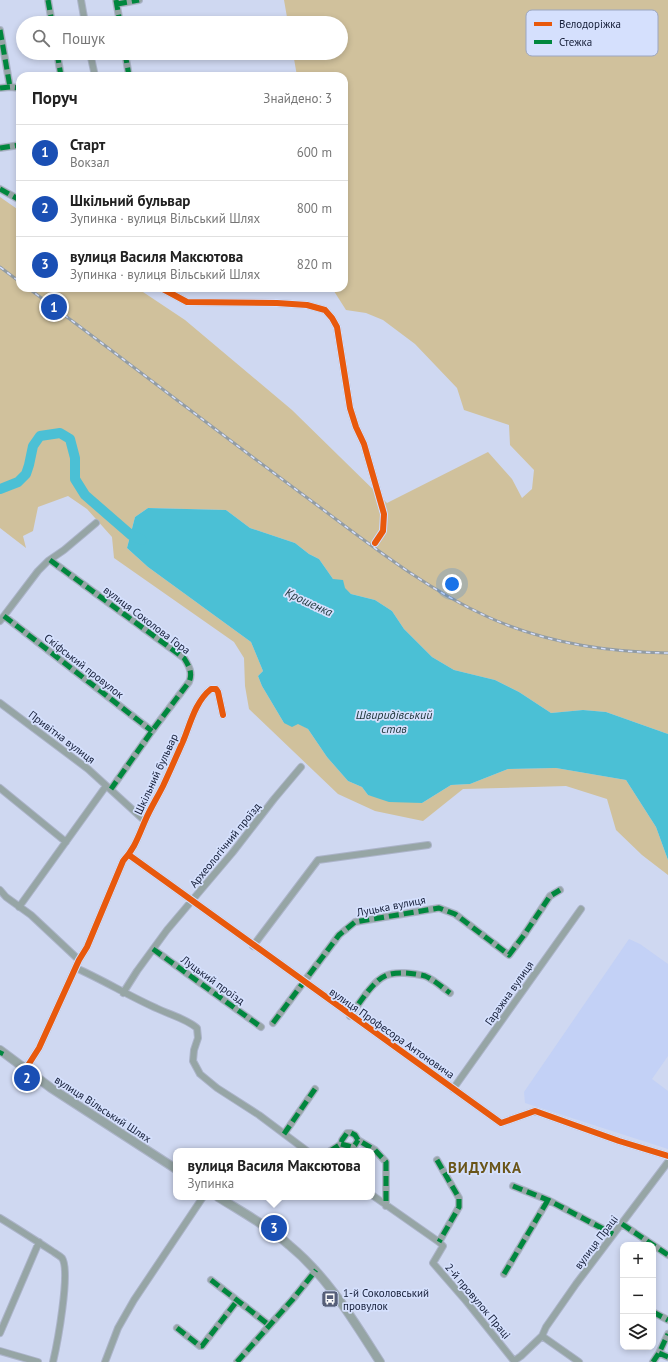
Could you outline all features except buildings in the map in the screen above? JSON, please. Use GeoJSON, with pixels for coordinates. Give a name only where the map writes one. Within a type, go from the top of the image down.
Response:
{"type":"FeatureCollection","features":[{"type":"Feature","properties":{"kind":"street"},"geometry":{"type":"LineString","coordinates":[[48,0],[51,16]]}},
{"type":"Feature","properties":{"kind":"street"},"geometry":{"type":"LineString","coordinates":[[81,0],[84,16]]}},
{"type":"Feature","properties":{"kind":"street"},"geometry":{"type":"LineString","coordinates":[[119,16],[117,2],[139,0]]}},
{"type":"Feature","properties":{"kind":"street"},"geometry":{"type":"LineString","coordinates":[[0,30],[10,87]]}},
{"type":"Feature","properties":{"kind":"street"},"geometry":{"type":"LineString","coordinates":[[58,60],[60,72]]}},
{"type":"Feature","properties":{"kind":"street"},"geometry":{"type":"LineString","coordinates":[[92,60],[94,72]]}},
{"type":"Feature","properties":{"kind":"street"},"geometry":{"type":"LineString","coordinates":[[127,60],[128,72]]}},
{"type":"Feature","properties":{"kind":"street"},"geometry":{"type":"LineString","coordinates":[[0,88],[16,88]]}},
{"type":"Feature","properties":{"kind":"street"},"geometry":{"type":"LineString","coordinates":[[0,148],[16,146]]}},
{"type":"Feature","properties":{"kind":"street"},"geometry":{"type":"LineString","coordinates":[[0,190],[16,198]]}},
{"type":"Feature","properties":{"kind":"street"},"geometry":{"type":"LineString","coordinates":[[169,292],[187,302],[277,303],[307,305],[325,310],[332,318],[337,327],[350,408],[356,427],[364,444],[384,514],[383,531],[375,543]]}},
{"type":"Feature","properties":{"kind":"street"},"geometry":{"type":"LineString","coordinates":[[2,619],[38,571],[96,523]]}},
{"type":"Feature","properties":{"kind":"street","name":"вулиця Соколова Гора"},"geometry":{"type":"LineString","coordinates":[[19,907],[66,842],[189,682],[191,676],[184,658],[50,560]]}},
{"type":"Feature","properties":{"kind":"street","name":"Скіфський провулок"},"geometry":{"type":"LineString","coordinates":[[2,619],[152,731]]}},
{"type":"Feature","properties":{"kind":"street","name":"Шкільний бульвар"},"geometry":{"type":"LineString","coordinates":[[25,1070],[39,1048],[79,960],[87,947],[123,861],[138,841],[145,821],[163,787],[193,713],[207,692],[212,688],[216,689],[218,692],[223,715]]}},
{"type":"Feature","properties":{"kind":"street","name":"Привітна вулиця"},"geometry":{"type":"LineString","coordinates":[[0,703],[88,769],[109,788]]}},
{"type":"Feature","properties":{"kind":"street","name":"Археологічний проїзд"},"geometry":{"type":"LineString","coordinates":[[123,993],[136,971],[167,930],[233,852],[301,767]]}},
{"type":"Feature","properties":{"kind":"street"},"geometry":{"type":"LineString","coordinates":[[0,788],[66,842]]}},
{"type":"Feature","properties":{"kind":"street"},"geometry":{"type":"LineString","coordinates":[[109,788],[145,821]]}},
{"type":"Feature","properties":{"kind":"street"},"geometry":{"type":"LineString","coordinates":[[253,946],[318,860],[428,845]]}},
{"type":"Feature","properties":{"kind":"street","name":"вулиця Професора Антоновича"},"geometry":{"type":"LineString","coordinates":[[129,855],[350,1016],[501,1123],[535,1111],[619,1141],[668,1156]]}},
{"type":"Feature","properties":{"kind":"street"},"geometry":{"type":"LineString","coordinates":[[0,890],[6,897],[31,915],[79,960]]}},
{"type":"Feature","properties":{"kind":"street","name":"Луцька вулиця"},"geometry":{"type":"LineString","coordinates":[[273,1023],[303,981],[339,935],[355,922],[439,908],[455,914],[509,955],[545,902],[550,896],[560,890]]}},
{"type":"Feature","properties":{"kind":"street","name":"Гаражна вулиця"},"geometry":{"type":"LineString","coordinates":[[453,1089],[581,909]]}},
{"type":"Feature","properties":{"kind":"street","name":"Луцький проїзд"},"geometry":{"type":"LineString","coordinates":[[153,949],[261,1027]]}},
{"type":"Feature","properties":{"kind":"street"},"geometry":{"type":"LineString","coordinates":[[76,968],[123,993],[191,1022],[197,1028],[198,1038],[194,1050],[193,1061],[200,1074],[217,1088],[258,1114],[303,1148]]}},
{"type":"Feature","properties":{"kind":"street"},"geometry":{"type":"LineString","coordinates":[[350,1016],[374,985],[384,976],[410,974],[426,976],[450,993]]}},
{"type":"Feature","properties":{"kind":"street","name":"вулиця Вільський Шлях"},"geometry":{"type":"LineString","coordinates":[[1,1052],[25,1070],[173,1168]]}},
{"type":"Feature","properties":{"kind":"street"},"geometry":{"type":"LineString","coordinates":[[284,1134],[315,1089]]}},
{"type":"Feature","properties":{"kind":"street"},"geometry":{"type":"LineString","coordinates":[[335,1148],[341,1144],[347,1133],[355,1135],[358,1140],[372,1148]]}},
{"type":"Feature","properties":{"kind":"street"},"geometry":{"type":"LineString","coordinates":[[341,1144],[352,1147],[358,1140]]}},
{"type":"Feature","properties":{"kind":"street"},"geometry":{"type":"LineString","coordinates":[[375,1149],[386,1162],[386,1206]]}},
{"type":"Feature","properties":{"kind":"street"},"geometry":{"type":"LineString","coordinates":[[375,1197],[439,1242],[459,1207],[460,1201],[437,1160]]}},
{"type":"Feature","properties":{"kind":"street","name":"вулиця Праці"},"geometry":{"type":"LineString","coordinates":[[514,1361],[542,1336],[546,1327],[576,1284],[668,1162]]}},
{"type":"Feature","properties":{"kind":"street"},"geometry":{"type":"LineString","coordinates":[[513,1186],[548,1200],[613,1234]]}},
{"type":"Feature","properties":{"kind":"street"},"geometry":{"type":"LineString","coordinates":[[105,1362],[118,1328],[134,1300],[201,1200]]}},
{"type":"Feature","properties":{"kind":"street"},"geometry":{"type":"LineString","coordinates":[[223,1200],[289,1244],[316,1270],[337,1296],[380,1362]]}},
{"type":"Feature","properties":{"kind":"street"},"geometry":{"type":"LineString","coordinates":[[504,1274],[548,1200]]}},
{"type":"Feature","properties":{"kind":"street"},"geometry":{"type":"LineString","coordinates":[[0,1218],[62,1258],[65,1268],[65,1281],[58,1337],[53,1362]]}},
{"type":"Feature","properties":{"kind":"street"},"geometry":{"type":"LineString","coordinates":[[622,1224],[668,1255]]}},
{"type":"Feature","properties":{"kind":"street"},"geometry":{"type":"LineString","coordinates":[[0,1332],[39,1242]]}},
{"type":"Feature","properties":{"kind":"street","name":"2-й провулок Праці"},"geometry":{"type":"LineString","coordinates":[[439,1242],[443,1246],[433,1263],[468,1303],[514,1361]]}},
{"type":"Feature","properties":{"kind":"street"},"geometry":{"type":"LineString","coordinates":[[237,1362],[316,1270]]}},
{"type":"Feature","properties":{"kind":"street"},"geometry":{"type":"LineString","coordinates":[[211,1280],[269,1325]]}},
{"type":"Feature","properties":{"kind":"street"},"geometry":{"type":"LineString","coordinates":[[177,1328],[202,1346],[237,1301]]}},
{"type":"Feature","properties":{"kind":"street"},"geometry":{"type":"LineString","coordinates":[[656,1314],[668,1320]]}},
{"type":"Feature","properties":{"kind":"street"},"geometry":{"type":"LineString","coordinates":[[652,1362],[659,1353],[668,1334]]}},
{"type":"Feature","properties":{"kind":"street"},"geometry":{"type":"LineString","coordinates":[[542,1336],[579,1362]]}},
{"type":"Feature","properties":{"kind":"street"},"geometry":{"type":"LineString","coordinates":[[0,1351],[38,1362]]}},
{"type":"Feature","properties":{"kind":"street"},"geometry":{"type":"LineString","coordinates":[[659,1353],[668,1357]]}},
{"type":"Feature","properties":{"kind":"shaded area"},"geometry":{"type":"Polygon","coordinates":[[[284,0],[668,0],[668,734],[606,712],[583,710],[551,713],[519,692],[495,680],[454,670],[432,657],[404,629],[392,611],[375,600],[351,594],[333,579],[319,559],[309,554],[295,543],[250,528],[226,510],[148,508],[135,517],[127,548],[148,567],[251,642],[263,671],[258,676],[262,686],[284,723],[298,723],[308,729],[327,757],[348,781],[362,787],[368,795],[422,803],[451,785],[470,784],[508,769],[556,768],[626,780],[656,827],[668,860],[668,875],[642,855],[616,830],[607,799],[566,786],[463,789],[423,821],[375,811],[338,794],[249,709],[245,686],[244,658],[234,642],[114,558],[112,537],[87,509],[68,496],[38,507],[33,531],[23,536],[26,548],[0,528],[0,197],[16,208],[16,292],[143,292],[185,320],[292,410],[387,503],[488,452],[512,479],[522,498],[532,489],[534,470],[510,445],[509,425],[464,410],[457,388],[415,344],[383,320],[366,313],[346,310],[335,292],[348,292],[348,72],[296,72],[294,60],[348,60],[348,16],[287,16],[284,0]]]}},
{"type":"Feature","properties":{"kind":"shaded area"},"geometry":{"type":"Polygon","coordinates":[[[629,939],[640,944],[668,964],[668,1056],[652,1079],[668,1091],[668,1149],[525,1103],[524,1092],[629,939]]]}},
{"type":"Feature","properties":{"kind":"water","name":"Швиридівський став"},"geometry":{"type":"Polygon","coordinates":[[[148,508],[226,510],[250,528],[295,543],[309,554],[319,559],[333,579],[343,580],[345,588],[351,594],[375,600],[392,611],[404,629],[432,657],[454,670],[495,680],[519,692],[551,713],[583,710],[606,712],[668,734],[668,860],[656,827],[626,780],[556,768],[508,769],[470,784],[451,785],[422,803],[389,802],[368,795],[362,787],[348,781],[327,757],[308,729],[298,724],[292,727],[284,723],[262,686],[258,676],[263,671],[251,642],[148,567],[127,548],[135,517],[148,508]]]}},
{"type":"Feature","properties":{"kind":"waterway","name":"Крошенка"},"geometry":{"type":"LineString","coordinates":[[0,489],[18,482],[26,474],[33,446],[40,436],[60,433],[70,439],[75,458],[75,479],[85,495],[131,535],[142,540]]}},
{"type":"Feature","properties":{"kind":"railway"},"geometry":{"type":"LineString","coordinates":[[0,267],[16,279]]}},
{"type":"Feature","properties":{"kind":"railway"},"geometry":{"type":"LineString","coordinates":[[33,292],[369,544],[415,576],[463,605],[510,626],[554,640],[622,651],[668,653]]}},
{"type":"Feature","properties":{"kind":"marked path"},"geometry":{"type":"LineString","coordinates":[[48,0],[51,16]]}},
{"type":"Feature","properties":{"kind":"marked path"},"geometry":{"type":"LineString","coordinates":[[116,0],[119,16]]}},
{"type":"Feature","properties":{"kind":"marked path"},"geometry":{"type":"LineString","coordinates":[[117,4],[139,0]]}},
{"type":"Feature","properties":{"kind":"marked path"},"geometry":{"type":"LineString","coordinates":[[0,30],[10,87]]}},
{"type":"Feature","properties":{"kind":"marked path"},"geometry":{"type":"LineString","coordinates":[[58,60],[60,72]]}},
{"type":"Feature","properties":{"kind":"marked path"},"geometry":{"type":"LineString","coordinates":[[126,60],[128,72]]}},
{"type":"Feature","properties":{"kind":"marked path"},"geometry":{"type":"LineString","coordinates":[[0,88],[16,88]]}},
{"type":"Feature","properties":{"kind":"marked path"},"geometry":{"type":"LineString","coordinates":[[0,148],[16,146]]}},
{"type":"Feature","properties":{"kind":"marked path"},"geometry":{"type":"LineString","coordinates":[[0,189],[16,198]]}},
{"type":"Feature","properties":{"kind":"marked path"},"geometry":{"type":"LineString","coordinates":[[50,560],[184,658],[190,670],[191,676],[189,682],[111,789]]}},
{"type":"Feature","properties":{"kind":"marked path"},"geometry":{"type":"LineString","coordinates":[[4,616],[152,731]]}},
{"type":"Feature","properties":{"kind":"marked path"},"geometry":{"type":"LineString","coordinates":[[273,1023],[339,935],[355,922],[439,908],[455,914],[509,955],[550,896],[560,890]]}},
{"type":"Feature","properties":{"kind":"marked path"},"geometry":{"type":"LineString","coordinates":[[153,949],[261,1027]]}},
{"type":"Feature","properties":{"kind":"marked path"},"geometry":{"type":"LineString","coordinates":[[350,1016],[375,983],[389,974],[405,973],[425,976],[435,981],[450,993]]}},
{"type":"Feature","properties":{"kind":"marked path"},"geometry":{"type":"LineString","coordinates":[[0,1055],[2,1051]]}},
{"type":"Feature","properties":{"kind":"marked path"},"geometry":{"type":"LineString","coordinates":[[284,1134],[315,1089]]}},
{"type":"Feature","properties":{"kind":"marked path"},"geometry":{"type":"LineString","coordinates":[[335,1148],[341,1144],[347,1133],[355,1135],[358,1140],[372,1148]]}},
{"type":"Feature","properties":{"kind":"marked path"},"geometry":{"type":"LineString","coordinates":[[341,1144],[352,1147],[358,1140]]}},
{"type":"Feature","properties":{"kind":"marked path"},"geometry":{"type":"LineString","coordinates":[[375,1150],[386,1162],[386,1206]]}},
{"type":"Feature","properties":{"kind":"marked path"},"geometry":{"type":"LineString","coordinates":[[437,1160],[459,1198],[459,1207],[439,1242]]}},
{"type":"Feature","properties":{"kind":"marked path"},"geometry":{"type":"LineString","coordinates":[[513,1186],[548,1200],[613,1234]]}},
{"type":"Feature","properties":{"kind":"marked path"},"geometry":{"type":"LineString","coordinates":[[504,1274],[548,1200]]}},
{"type":"Feature","properties":{"kind":"marked path"},"geometry":{"type":"LineString","coordinates":[[622,1224],[668,1255]]}},
{"type":"Feature","properties":{"kind":"marked path"},"geometry":{"type":"LineString","coordinates":[[237,1362],[293,1299],[316,1270]]}},
{"type":"Feature","properties":{"kind":"marked path"},"geometry":{"type":"LineString","coordinates":[[211,1280],[269,1325]]}},
{"type":"Feature","properties":{"kind":"marked path"},"geometry":{"type":"LineString","coordinates":[[177,1328],[202,1346],[237,1301]]}},
{"type":"Feature","properties":{"kind":"marked path"},"geometry":{"type":"LineString","coordinates":[[656,1314],[668,1320]]}},
{"type":"Feature","properties":{"kind":"marked path"},"geometry":{"type":"LineString","coordinates":[[653,1362],[668,1334]]}},
{"type":"Feature","properties":{"kind":"marked path"},"geometry":{"type":"LineString","coordinates":[[659,1353],[668,1357]]}},
{"type":"Feature","properties":{"kind":"cycle path"},"geometry":{"type":"LineString","coordinates":[[168,292],[187,302],[277,303],[307,305],[325,310],[332,318],[337,327],[350,408],[356,427],[364,444],[384,514],[383,531],[375,543]]}},
{"type":"Feature","properties":{"kind":"cycle path"},"geometry":{"type":"LineString","coordinates":[[25,1070],[39,1048],[79,960],[87,947],[123,861],[133,847],[163,786],[184,739],[194,712],[201,699],[211,689],[216,689],[218,692],[223,715]]}},
{"type":"Feature","properties":{"kind":"cycle path"},"geometry":{"type":"LineString","coordinates":[[129,855],[501,1123],[535,1111],[619,1141],[668,1156]]}},
{"type":"Feature","properties":{"kind":"place","name":"Старт"},"geometry":{"type":"Point","coordinates":[54,307]}},
{"type":"Feature","properties":{"kind":"place","name":"Шкільний бульвар"},"geometry":{"type":"Point","coordinates":[27,1078]}},
{"type":"Feature","properties":{"kind":"place","name":"вулиця Василя Максютова"},"geometry":{"type":"Point","coordinates":[274,1228]}},
{"type":"Feature","properties":{"kind":"place","name":"1-й Соколовський провулок"},"geometry":{"type":"Point","coordinates":[330,1299]}},
{"type":"Feature","properties":{"kind":"district","name":"ВИДУМКА"},"geometry":{"type":"Point","coordinates":[485,1167]}}]}
